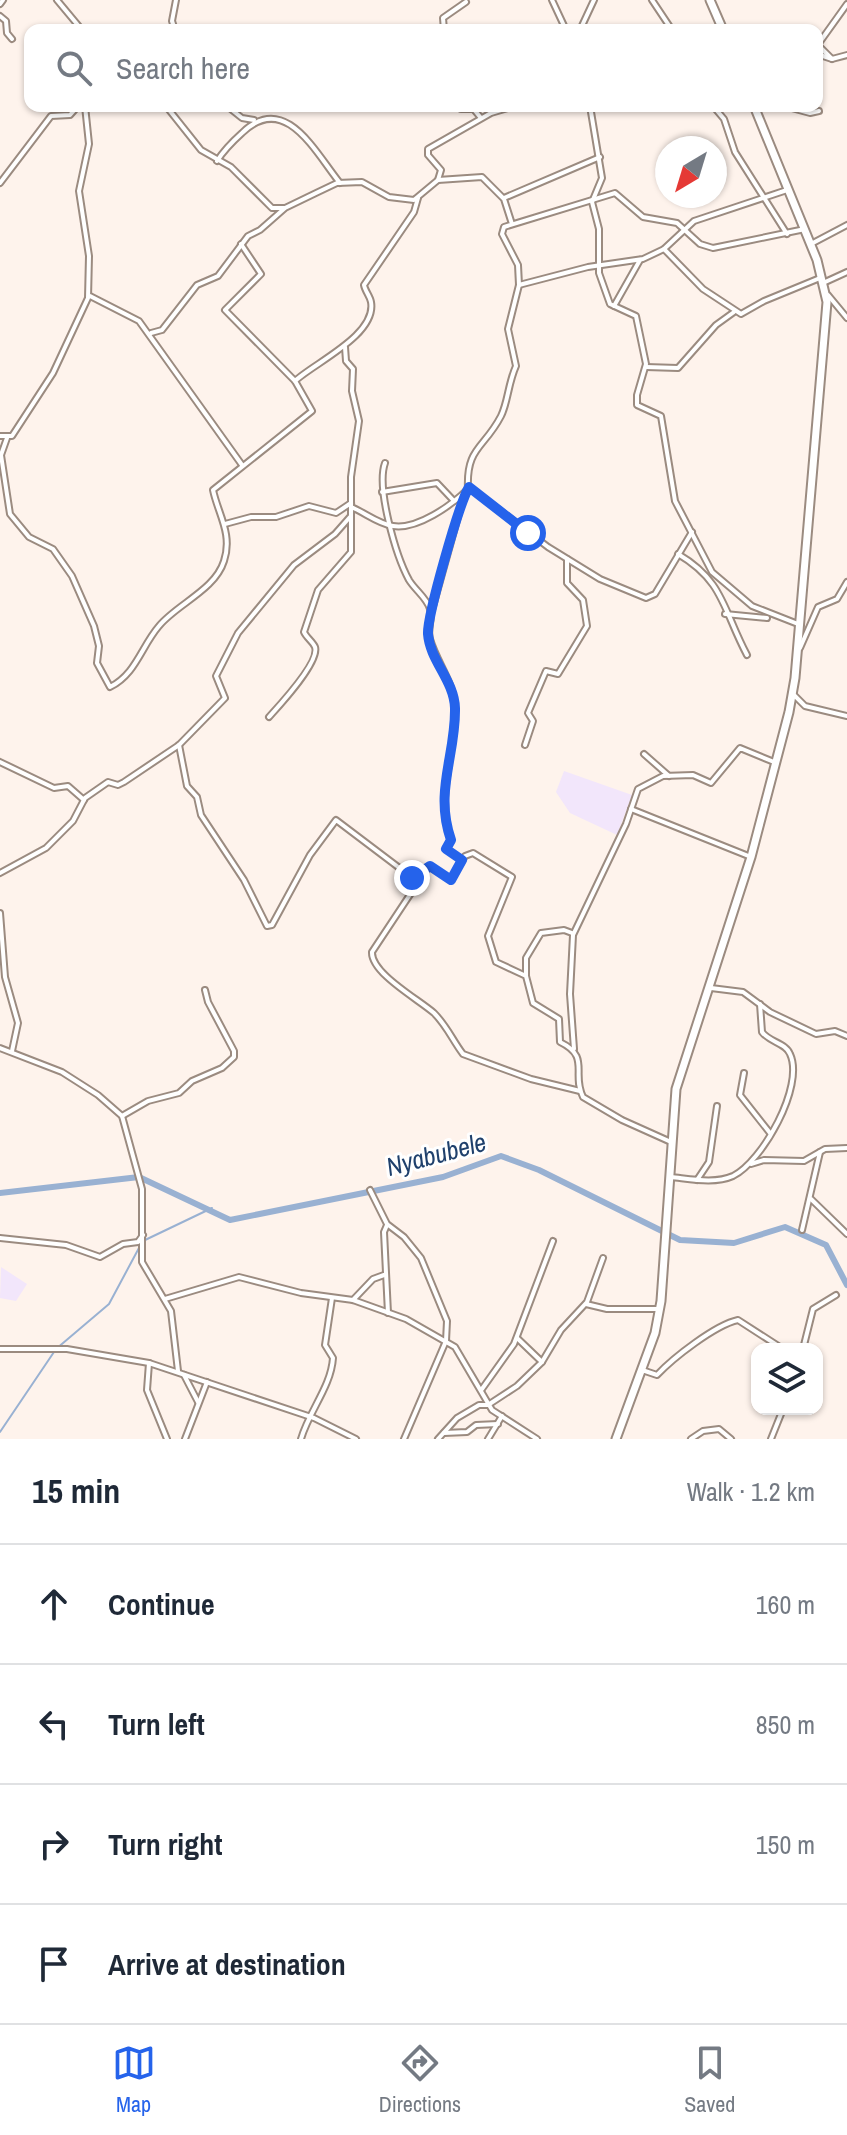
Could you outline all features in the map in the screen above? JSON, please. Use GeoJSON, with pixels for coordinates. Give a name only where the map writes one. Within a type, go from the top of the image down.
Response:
{"type":"FeatureCollection","features":[{"type":"Feature","properties":{"kind":"street"},"geometry":{"type":"LineString","coordinates":[[57,0],[77,24]]}},
{"type":"Feature","properties":{"kind":"street"},"geometry":{"type":"LineString","coordinates":[[173,24],[176,0]]}},
{"type":"Feature","properties":{"kind":"street"},"geometry":{"type":"LineString","coordinates":[[552,0],[563,24]]}},
{"type":"Feature","properties":{"kind":"street"},"geometry":{"type":"LineString","coordinates":[[583,24],[594,0]]}},
{"type":"Feature","properties":{"kind":"street"},"geometry":{"type":"LineString","coordinates":[[652,0],[668,24]]}},
{"type":"Feature","properties":{"kind":"street"},"geometry":{"type":"LineString","coordinates":[[710,0],[720,24]]}},
{"type":"Feature","properties":{"kind":"street"},"geometry":{"type":"LineString","coordinates":[[444,24],[443,18],[466,2]]}},
{"type":"Feature","properties":{"kind":"street"},"geometry":{"type":"LineString","coordinates":[[823,38],[847,4]]}},
{"type":"Feature","properties":{"kind":"street"},"geometry":{"type":"LineString","coordinates":[[0,16],[6,21],[7,33],[12,39]]}},
{"type":"Feature","properties":{"kind":"street"},"geometry":{"type":"LineString","coordinates":[[823,50],[832,59]]}},
{"type":"Feature","properties":{"kind":"street"},"geometry":{"type":"LineString","coordinates":[[823,56],[832,59],[847,55]]}},
{"type":"Feature","properties":{"kind":"street"},"geometry":{"type":"LineString","coordinates":[[0,183],[51,116],[70,115],[73,112]]}},
{"type":"Feature","properties":{"kind":"street"},"geometry":{"type":"LineString","coordinates":[[86,112],[89,144],[79,191],[88,239],[89,295],[53,373],[1,448],[10,514],[29,537],[56,552],[72,576],[94,626],[99,646],[97,663],[110,687],[128,676],[158,627],[219,571],[226,550],[225,524],[213,490],[311,412],[311,406],[295,381],[225,310],[261,274],[241,244]]}},
{"type":"Feature","properties":{"kind":"street"},"geometry":{"type":"LineString","coordinates":[[171,112],[201,150],[231,167],[272,208],[285,208]]}},
{"type":"Feature","properties":{"kind":"street"},"geometry":{"type":"LineString","coordinates":[[234,112],[242,118],[257,120],[272,117],[288,123],[310,143],[340,183]]}},
{"type":"Feature","properties":{"kind":"street"},"geometry":{"type":"LineString","coordinates":[[476,112],[481,118]]}},
{"type":"Feature","properties":{"kind":"street"},"geometry":{"type":"LineString","coordinates":[[151,333],[162,330],[197,285],[218,276],[241,244],[285,208],[340,183],[362,182],[389,197],[418,198],[438,180],[441,170],[428,150],[491,112]]}},
{"type":"Feature","properties":{"kind":"street"},"geometry":{"type":"LineString","coordinates":[[591,112],[600,157],[600,185],[592,200],[599,229],[598,265],[608,301],[636,316],[646,367],[637,405],[661,416],[675,501],[712,572],[729,590],[768,615],[800,625]]}},
{"type":"Feature","properties":{"kind":"street"},"geometry":{"type":"LineString","coordinates":[[718,112],[724,119],[733,148],[787,234]]}},
{"type":"Feature","properties":{"kind":"street"},"geometry":{"type":"LineString","coordinates":[[616,1439],[642,1370],[659,1309],[676,1089],[751,857],[793,694],[827,334],[823,284],[811,244],[757,112]]}},
{"type":"Feature","properties":{"kind":"street"},"geometry":{"type":"LineString","coordinates":[[217,161],[224,150],[257,120]]}},
{"type":"Feature","properties":{"kind":"street"},"geometry":{"type":"LineString","coordinates":[[504,198],[600,157]]}},
{"type":"Feature","properties":{"kind":"street"},"geometry":{"type":"LineString","coordinates":[[438,180],[482,177],[504,198],[512,224]]}},
{"type":"Feature","properties":{"kind":"street"},"geometry":{"type":"LineString","coordinates":[[519,285],[598,265],[640,260],[664,249],[685,227],[701,218],[790,189]]}},
{"type":"Feature","properties":{"kind":"street"},"geometry":{"type":"LineString","coordinates":[[462,860],[446,849],[451,840],[445,821],[443,782],[447,756],[453,745],[454,701],[430,640],[431,612],[467,489],[466,467],[502,414],[508,380],[516,366],[508,329],[519,285],[518,265],[502,234],[504,227],[615,193],[643,217],[685,227],[696,240]]}},
{"type":"Feature","properties":{"kind":"street"},"geometry":{"type":"LineString","coordinates":[[295,381],[345,347],[370,316],[372,304],[364,285],[414,212],[418,198]]}},
{"type":"Feature","properties":{"kind":"street"},"geometry":{"type":"LineString","coordinates":[[811,244],[847,225]]}},
{"type":"Feature","properties":{"kind":"street"},"geometry":{"type":"LineString","coordinates":[[677,238],[696,240],[718,248],[742,239],[805,229]]}},
{"type":"Feature","properties":{"kind":"street"},"geometry":{"type":"LineString","coordinates":[[664,249],[703,289],[734,312],[748,313],[764,301],[823,284],[847,272]]}},
{"type":"Feature","properties":{"kind":"street"},"geometry":{"type":"LineString","coordinates":[[614,306],[640,260]]}},
{"type":"Feature","properties":{"kind":"street"},"geometry":{"type":"LineString","coordinates":[[823,284],[847,318]]}},
{"type":"Feature","properties":{"kind":"street"},"geometry":{"type":"LineString","coordinates":[[89,295],[133,315],[151,333],[242,465]]}},
{"type":"Feature","properties":{"kind":"street"},"geometry":{"type":"LineString","coordinates":[[646,367],[678,368],[716,325],[734,312]]}},
{"type":"Feature","properties":{"kind":"street"},"geometry":{"type":"LineString","coordinates":[[269,717],[301,678],[314,654],[315,648],[305,635],[304,627],[318,590],[351,552],[350,517],[359,421],[352,391],[353,369],[346,361],[345,347]]}},
{"type":"Feature","properties":{"kind":"street"},"geometry":{"type":"LineString","coordinates":[[0,436],[7,438]]}},
{"type":"Feature","properties":{"kind":"street"},"geometry":{"type":"LineString","coordinates":[[385,463],[380,478],[396,551],[408,579],[431,612]]}},
{"type":"Feature","properties":{"kind":"street"},"geometry":{"type":"LineString","coordinates":[[382,492],[437,483],[454,501]]}},
{"type":"Feature","properties":{"kind":"street"},"geometry":{"type":"LineString","coordinates":[[351,505],[392,526],[405,525],[454,501],[467,489]]}},
{"type":"Feature","properties":{"kind":"street"},"geometry":{"type":"LineString","coordinates":[[467,489],[479,492],[508,520],[600,579],[649,598],[692,532]]}},
{"type":"Feature","properties":{"kind":"street"},"geometry":{"type":"LineString","coordinates":[[225,524],[251,517],[276,517],[309,506],[336,513],[351,505]]}},
{"type":"Feature","properties":{"kind":"street"},"geometry":{"type":"LineString","coordinates":[[0,873],[46,848],[73,821],[84,800],[108,782],[118,785],[124,782],[179,745],[225,698],[216,676],[243,627],[294,565],[335,534],[350,517]]}},
{"type":"Feature","properties":{"kind":"street"},"geometry":{"type":"LineString","coordinates":[[678,554],[710,577],[718,588],[725,614],[747,655]]}},
{"type":"Feature","properties":{"kind":"street"},"geometry":{"type":"LineString","coordinates":[[525,745],[533,721],[528,713],[546,671],[559,673],[587,625],[583,600],[567,583],[567,559]]}},
{"type":"Feature","properties":{"kind":"street"},"geometry":{"type":"LineString","coordinates":[[796,657],[818,607],[837,600],[847,582]]}},
{"type":"Feature","properties":{"kind":"street"},"geometry":{"type":"LineString","coordinates":[[725,614],[767,618]]}},
{"type":"Feature","properties":{"kind":"street"},"geometry":{"type":"LineString","coordinates":[[793,694],[805,706],[847,716]]}},
{"type":"Feature","properties":{"kind":"street"},"geometry":{"type":"LineString","coordinates":[[179,745],[187,786],[197,797],[201,815],[244,880],[265,925],[272,925],[310,855],[336,820],[412,878],[428,867]]}},
{"type":"Feature","properties":{"kind":"street"},"geometry":{"type":"LineString","coordinates":[[580,1091],[570,994],[574,931],[638,789],[657,778],[669,776],[693,775],[711,783],[740,748],[774,762]]}},
{"type":"Feature","properties":{"kind":"street"},"geometry":{"type":"LineString","coordinates":[[644,754],[669,776]]}},
{"type":"Feature","properties":{"kind":"street"},"geometry":{"type":"LineString","coordinates":[[0,762],[54,788],[68,787],[84,800]]}},
{"type":"Feature","properties":{"kind":"street"},"geometry":{"type":"LineString","coordinates":[[631,809],[751,857]]}},
{"type":"Feature","properties":{"kind":"street"},"geometry":{"type":"LineString","coordinates":[[428,867],[451,880],[462,860],[473,853],[514,879],[488,936],[496,962],[526,976]]}},
{"type":"Feature","properties":{"kind":"street"},"geometry":{"type":"LineString","coordinates":[[428,867],[372,952],[377,967],[433,1013],[452,1033],[463,1054],[531,1079],[580,1091],[603,1110],[673,1143]]}},
{"type":"Feature","properties":{"kind":"street"},"geometry":{"type":"LineString","coordinates":[[0,913],[5,977],[18,1023],[12,1051]]}},
{"type":"Feature","properties":{"kind":"street"},"geometry":{"type":"LineString","coordinates":[[574,931],[541,933],[526,958],[526,976],[533,1003],[559,1019],[560,1042],[574,1049]]}},
{"type":"Feature","properties":{"kind":"street"},"geometry":{"type":"LineString","coordinates":[[711,988],[743,992],[816,1034],[835,1031],[847,1036]]}},
{"type":"Feature","properties":{"kind":"street"},"geometry":{"type":"LineString","coordinates":[[122,1116],[148,1101],[179,1093],[192,1081],[222,1068],[234,1057],[205,990]]}},
{"type":"Feature","properties":{"kind":"street"},"geometry":{"type":"LineString","coordinates":[[749,1165],[780,1119],[792,1085],[792,1061],[787,1049],[762,1032],[760,1004]]}},
{"type":"Feature","properties":{"kind":"street"},"geometry":{"type":"LineString","coordinates":[[0,1048],[38,1060],[86,1086],[122,1116],[142,1189],[145,1233],[142,1262],[172,1316],[181,1372],[198,1402]]}},
{"type":"Feature","properties":{"kind":"street"},"geometry":{"type":"LineString","coordinates":[[744,1073],[740,1095],[770,1133]]}},
{"type":"Feature","properties":{"kind":"street"},"geometry":{"type":"LineString","coordinates":[[697,1180],[709,1162],[717,1106]]}},
{"type":"Feature","properties":{"kind":"street"},"geometry":{"type":"LineString","coordinates":[[671,1177],[697,1180],[726,1178],[764,1160],[804,1161],[820,1151],[847,1148]]}},
{"type":"Feature","properties":{"kind":"street"},"geometry":{"type":"LineString","coordinates":[[802,1230],[820,1151]]}},
{"type":"Feature","properties":{"kind":"street"},"geometry":{"type":"LineString","coordinates":[[370,1190],[387,1224],[404,1237],[421,1258],[447,1321],[446,1341],[404,1439]]}},
{"type":"Feature","properties":{"kind":"street"},"geometry":{"type":"LineString","coordinates":[[811,1199],[847,1234]]}},
{"type":"Feature","properties":{"kind":"street"},"geometry":{"type":"LineString","coordinates":[[387,1224],[385,1274],[388,1313]]}},
{"type":"Feature","properties":{"kind":"street"},"geometry":{"type":"LineString","coordinates":[[0,1238],[66,1245],[100,1257],[126,1243],[138,1242],[145,1233]]}},
{"type":"Feature","properties":{"kind":"street"},"geometry":{"type":"LineString","coordinates":[[482,1389],[517,1338],[553,1241]]}},
{"type":"Feature","properties":{"kind":"street"},"geometry":{"type":"LineString","coordinates":[[438,1439],[457,1418],[479,1405],[488,1405],[517,1386],[542,1362],[561,1330],[586,1304],[603,1258]]}},
{"type":"Feature","properties":{"kind":"street"},"geometry":{"type":"LineString","coordinates":[[353,1300],[373,1279],[385,1274]]}},
{"type":"Feature","properties":{"kind":"street"},"geometry":{"type":"LineString","coordinates":[[165,1299],[235,1277],[353,1300],[388,1313],[455,1347],[463,1366],[482,1389],[488,1405],[537,1439]]}},
{"type":"Feature","properties":{"kind":"street"},"geometry":{"type":"LineString","coordinates":[[804,1343],[813,1309],[836,1295]]}},
{"type":"Feature","properties":{"kind":"street"},"geometry":{"type":"LineString","coordinates":[[301,1439],[307,1416],[331,1373],[333,1358],[325,1345],[332,1298]]}},
{"type":"Feature","properties":{"kind":"street"},"geometry":{"type":"LineString","coordinates":[[586,1304],[607,1309],[659,1309]]}},
{"type":"Feature","properties":{"kind":"street"},"geometry":{"type":"LineString","coordinates":[[642,1370],[657,1375],[696,1340],[738,1320],[774,1343]]}},
{"type":"Feature","properties":{"kind":"street"},"geometry":{"type":"LineString","coordinates":[[517,1338],[542,1362]]}},
{"type":"Feature","properties":{"kind":"street"},"geometry":{"type":"LineString","coordinates":[[0,1349],[67,1349],[149,1363],[307,1416],[356,1439]]}},
{"type":"Feature","properties":{"kind":"street"},"geometry":{"type":"LineString","coordinates":[[149,1363],[147,1390],[167,1439]]}},
{"type":"Feature","properties":{"kind":"street"},"geometry":{"type":"LineString","coordinates":[[185,1439],[207,1382]]}},
{"type":"Feature","properties":{"kind":"street"},"geometry":{"type":"LineString","coordinates":[[771,1439],[781,1415]]}},
{"type":"Feature","properties":{"kind":"street"},"geometry":{"type":"LineString","coordinates":[[488,1439],[502,1416]]}},
{"type":"Feature","properties":{"kind":"street"},"geometry":{"type":"LineString","coordinates":[[443,1433],[467,1432],[476,1425],[498,1424]]}},
{"type":"Feature","properties":{"kind":"street"},"geometry":{"type":"LineString","coordinates":[[691,1439],[703,1431],[719,1429],[731,1439]]}},
{"type":"Feature","properties":{"kind":"shaded area"},"geometry":{"type":"Polygon","coordinates":[[[564,771],[632,795],[617,835],[570,813],[556,792],[564,771]]]}},
{"type":"Feature","properties":{"kind":"shaded area"},"geometry":{"type":"Polygon","coordinates":[[[1,1267],[27,1284],[16,1301],[0,1298],[1,1267]]]}},
{"type":"Feature","properties":{"kind":"waterway","name":"Nyabubele"},"geometry":{"type":"LineString","coordinates":[[0,1193],[139,1177],[230,1220],[443,1177],[501,1156],[539,1170],[680,1240],[734,1243],[785,1227],[826,1245],[847,1285]]}},
{"type":"Feature","properties":{"kind":"waterway"},"geometry":{"type":"LineString","coordinates":[[143,1241],[212,1208]]}},
{"type":"Feature","properties":{"kind":"waterway"},"geometry":{"type":"LineString","coordinates":[[0,1432],[56,1349],[109,1304],[140,1246]]}},
{"type":"Feature","properties":{"kind":"route"},"geometry":{"type":"LineString","coordinates":[[412,878],[430,866],[451,880],[462,860],[446,849],[451,840],[445,821],[443,782],[447,756],[453,745],[453,694],[428,633],[459,508],[469,487],[528,533]]}}]}
